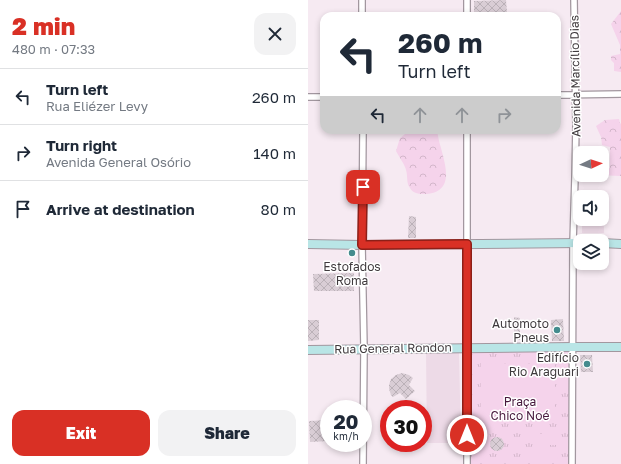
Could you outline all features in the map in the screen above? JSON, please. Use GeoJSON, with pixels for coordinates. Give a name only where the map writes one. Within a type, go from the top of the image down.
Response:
{"type":"FeatureCollection","features":[{"type":"Feature","properties":{"kind":"main road"},"geometry":{"type":"LineString","coordinates":[[308,244],[573,243]]}},
{"type":"Feature","properties":{"kind":"main road"},"geometry":{"type":"LineString","coordinates":[[609,243],[621,244]]}},
{"type":"Feature","properties":{"kind":"main road","name":"Rua General Rondon"},"geometry":{"type":"LineString","coordinates":[[308,350],[572,346],[621,347]]}},
{"type":"Feature","properties":{"kind":"street"},"geometry":{"type":"LineString","coordinates":[[362,0],[362,12]]}},
{"type":"Feature","properties":{"kind":"street"},"geometry":{"type":"LineString","coordinates":[[467,0],[467,12]]}},
{"type":"Feature","properties":{"kind":"street","name":"Avenida Marcílio Dias"},"geometry":{"type":"LineString","coordinates":[[574,0],[576,234]]}},
{"type":"Feature","properties":{"kind":"street"},"geometry":{"type":"LineString","coordinates":[[561,95],[621,94]]}},
{"type":"Feature","properties":{"kind":"street"},"geometry":{"type":"LineString","coordinates":[[308,97],[320,97]]}},
{"type":"Feature","properties":{"kind":"street"},"geometry":{"type":"LineString","coordinates":[[363,134],[362,245],[364,464]]}},
{"type":"Feature","properties":{"kind":"street"},"geometry":{"type":"LineString","coordinates":[[467,134],[467,464]]}},
{"type":"Feature","properties":{"kind":"street","name":"Avenida Marcílio Dias"},"geometry":{"type":"LineString","coordinates":[[572,464],[572,346],[575,270]]}},
{"type":"Feature","properties":{"kind":"shaded area"},"geometry":{"type":"Polygon","coordinates":[[[582,226],[604,226],[604,233],[582,233],[582,226]]]}},
{"type":"Feature","properties":{"kind":"shaded area"},"geometry":{"type":"Polygon","coordinates":[[[459,352],[461,443],[432,443],[432,400],[427,400],[426,353],[459,352]]]}},
{"type":"Feature","properties":{"kind":"green space"},"geometry":{"type":"Polygon","coordinates":[[[621,11],[621,72],[614,71],[614,63],[611,60],[611,56],[620,54],[620,45],[611,24],[621,11]]]}},
{"type":"Feature","properties":{"kind":"green space"},"geometry":{"type":"Polygon","coordinates":[[[619,119],[621,124],[621,176],[609,176],[610,147],[602,145],[601,137],[596,126],[605,120],[619,119]]]}},
{"type":"Feature","properties":{"kind":"green space"},"geometry":{"type":"Polygon","coordinates":[[[405,134],[438,134],[446,170],[446,177],[441,189],[426,194],[417,193],[411,190],[407,172],[396,151],[400,138],[405,134]]]}},
{"type":"Feature","properties":{"kind":"green space","name":"Praça Chico Noé"},"geometry":{"type":"Polygon","coordinates":[[[467,347],[573,351],[574,464],[467,464],[467,347]]]}},
{"type":"Feature","properties":{"kind":"green space"},"geometry":{"type":"Polygon","coordinates":[[[481,363],[555,364],[555,414],[481,413],[481,363]]]}},
{"type":"Feature","properties":{"kind":"green space"},"geometry":{"type":"Polygon","coordinates":[[[536,434],[557,434],[557,445],[536,445],[536,434]]]}},
{"type":"Feature","properties":{"kind":"green space"},"geometry":{"type":"Polygon","coordinates":[[[536,448],[557,448],[558,459],[536,459],[536,448]]]}},
{"type":"Feature","properties":{"kind":"building"},"geometry":{"type":"Polygon","coordinates":[[[506,0],[507,12],[474,12],[474,1],[506,0]]]}},
{"type":"Feature","properties":{"kind":"building"},"geometry":{"type":"Polygon","coordinates":[[[409,216],[416,217],[416,238],[408,238],[409,216]]]}},
{"type":"Feature","properties":{"kind":"building"},"geometry":{"type":"Polygon","coordinates":[[[354,273],[354,291],[314,291],[313,274],[354,273]]]}},
{"type":"Feature","properties":{"kind":"building"},"geometry":{"type":"Polygon","coordinates":[[[514,317],[520,318],[520,340],[514,340],[514,317]]]}},
{"type":"Feature","properties":{"kind":"building","name":"Automoto Pneus"},"geometry":{"type":"Polygon","coordinates":[[[563,319],[564,341],[552,341],[551,320],[563,319]]]}},
{"type":"Feature","properties":{"kind":"building"},"geometry":{"type":"Polygon","coordinates":[[[308,320],[319,320],[319,340],[308,341],[308,320]]]}},
{"type":"Feature","properties":{"kind":"building","name":"Edifício Rio Araguari"},"geometry":{"type":"Polygon","coordinates":[[[580,355],[592,355],[593,372],[581,372],[580,355]]]}},
{"type":"Feature","properties":{"kind":"building"},"geometry":{"type":"Polygon","coordinates":[[[402,373],[413,378],[409,385],[415,391],[406,399],[400,393],[393,397],[389,389],[391,379],[402,373]]]}},
{"type":"Feature","properties":{"kind":"building"},"geometry":{"type":"Polygon","coordinates":[[[320,420],[320,441],[310,442],[309,421],[320,420]]]}},
{"type":"Feature","properties":{"kind":"building"},"geometry":{"type":"Polygon","coordinates":[[[497,437],[502,439],[504,444],[502,449],[497,451],[492,449],[490,444],[492,439],[497,437]]]}},
{"type":"Feature","properties":{"kind":"place","name":"Estofados Roma"},"geometry":{"type":"Point","coordinates":[352,253]}},
{"type":"Feature","properties":{"kind":"place","name":"Automoto Pneus"},"geometry":{"type":"Point","coordinates":[557,330]}},
{"type":"Feature","properties":{"kind":"place","name":"Edifício Rio Araguari"},"geometry":{"type":"Point","coordinates":[587,364]}},
{"type":"Feature","properties":{"kind":"route"},"geometry":{"type":"LineString","coordinates":[[363,187],[362,245],[467,244],[467,435]]}}]}
